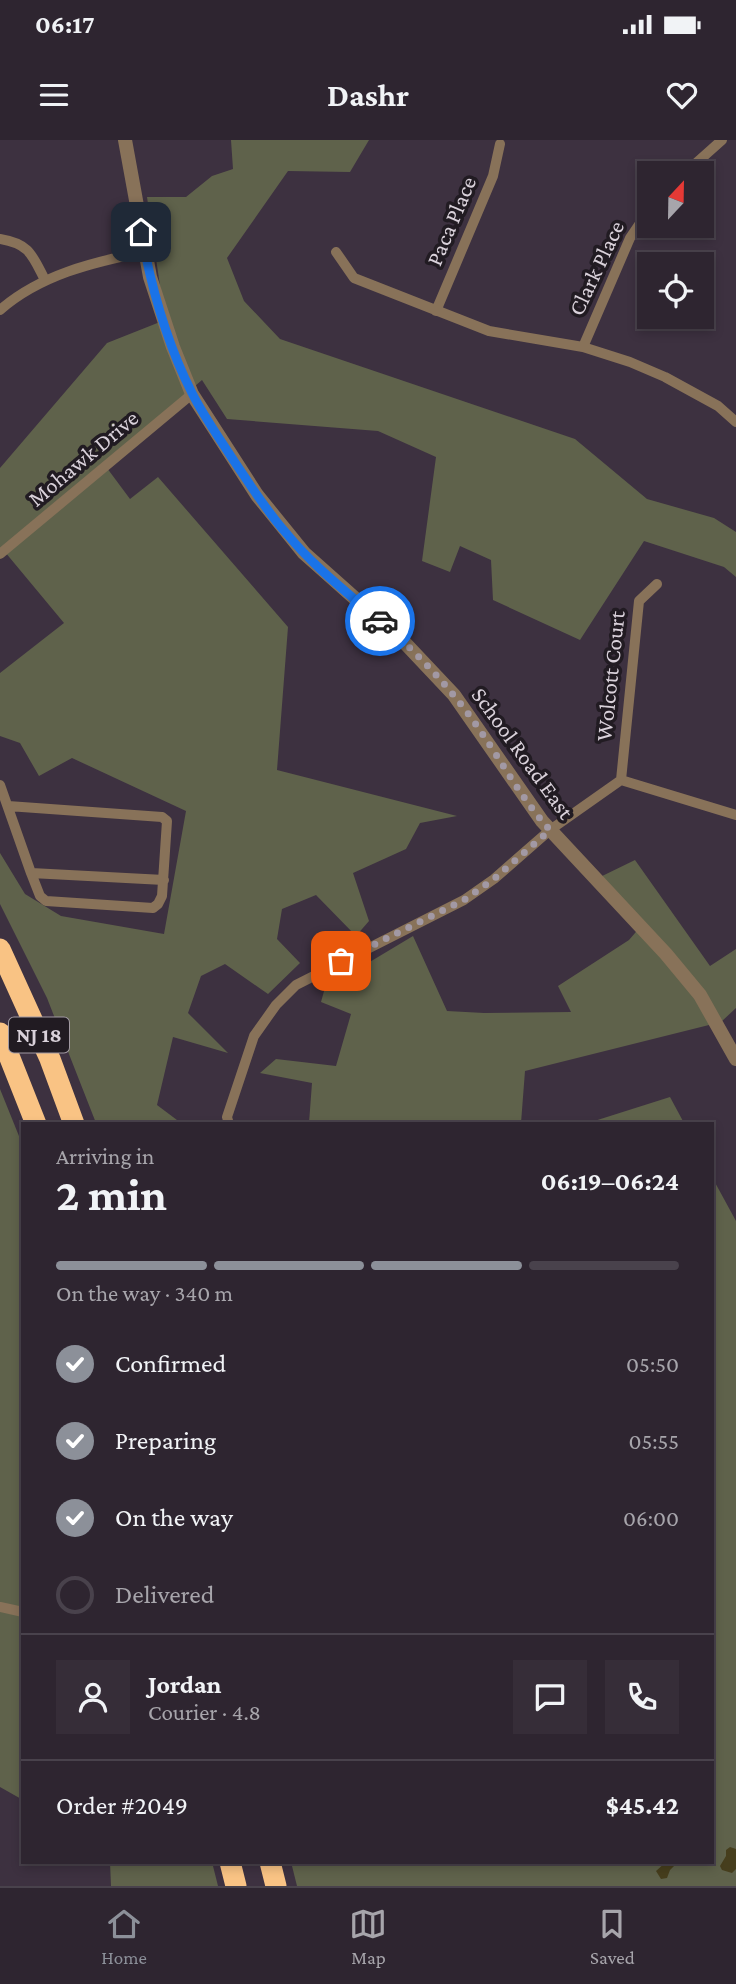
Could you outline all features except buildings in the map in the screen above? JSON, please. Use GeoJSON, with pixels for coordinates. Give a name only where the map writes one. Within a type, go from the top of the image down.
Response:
{"type":"FeatureCollection","features":[{"type":"Feature","properties":{"kind":"highway","name":"NJ 18"},"geometry":{"type":"LineString","coordinates":[[0,949],[35,1025],[73,1122]]}},
{"type":"Feature","properties":{"kind":"highway","name":"NJ 18"},"geometry":{"type":"LineString","coordinates":[[0,1033],[35,1122]]}},
{"type":"Feature","properties":{"kind":"highway"},"geometry":{"type":"LineString","coordinates":[[230,1864],[236,1886]]}},
{"type":"Feature","properties":{"kind":"highway"},"geometry":{"type":"LineString","coordinates":[[270,1864],[276,1886]]}},
{"type":"Feature","properties":{"kind":"street","name":"School Road East"},"geometry":{"type":"LineString","coordinates":[[125,140],[144,252],[173,347],[192,394],[257,495],[287,534],[331,579],[404,642],[443,682],[473,720],[529,805],[688,979],[706,1004],[736,1059]]}},
{"type":"Feature","properties":{"kind":"street"},"geometry":{"type":"LineString","coordinates":[[698,161],[722,140]]}},
{"type":"Feature","properties":{"kind":"street","name":"Paca Place"},"geometry":{"type":"LineString","coordinates":[[436,311],[493,176],[500,145]]}},
{"type":"Feature","properties":{"kind":"street","name":"Clark Place"},"geometry":{"type":"LineString","coordinates":[[583,346],[637,227]]}},
{"type":"Feature","properties":{"kind":"street"},"geometry":{"type":"LineString","coordinates":[[0,239],[25,247],[32,254],[45,280]]}},
{"type":"Feature","properties":{"kind":"street"},"geometry":{"type":"LineString","coordinates":[[0,310],[45,280],[144,252]]}},
{"type":"Feature","properties":{"kind":"street"},"geometry":{"type":"LineString","coordinates":[[336,252],[354,278],[489,331],[583,346],[630,362],[665,377],[718,406],[736,422]]}},
{"type":"Feature","properties":{"kind":"street","name":"Mohawk Drive"},"geometry":{"type":"LineString","coordinates":[[0,554],[192,394]]}},
{"type":"Feature","properties":{"kind":"street","name":"Wolcott Court"},"geometry":{"type":"LineString","coordinates":[[621,780],[639,601],[657,584]]}},
{"type":"Feature","properties":{"kind":"street"},"geometry":{"type":"LineString","coordinates":[[228,1122],[227,1117],[254,1036],[276,1005],[296,985],[464,900],[494,879],[550,830],[621,780],[736,815]]}},
{"type":"Feature","properties":{"kind":"street"},"geometry":{"type":"LineString","coordinates":[[0,785],[40,896],[46,901],[146,909],[153,908],[160,901],[168,834],[166,818],[8,806]]}},
{"type":"Feature","properties":{"kind":"street"},"geometry":{"type":"LineString","coordinates":[[32,873],[164,880]]}},
{"type":"Feature","properties":{"kind":"street"},"geometry":{"type":"LineString","coordinates":[[0,1607],[21,1612]]}},
{"type":"Feature","properties":{"kind":"green space"},"geometry":{"type":"Polygon","coordinates":[[[231,140],[369,140],[350,172],[288,171],[227,258],[244,301],[280,339],[575,439],[647,499],[714,518],[736,532],[736,577],[724,567],[644,541],[580,640],[493,600],[491,560],[460,546],[450,572],[422,561],[436,457],[378,431],[227,419],[202,380],[104,464],[130,499],[158,477],[288,627],[277,770],[457,816],[420,823],[406,849],[353,873],[369,921],[356,936],[316,895],[282,909],[277,939],[300,963],[268,994],[225,964],[201,976],[188,1013],[228,1053],[173,1037],[157,1105],[180,1122],[96,1122],[47,998],[0,904],[0,853],[25,894],[61,916],[164,934],[186,811],[72,758],[39,776],[20,743],[0,736],[0,673],[64,623],[5,552],[0,556],[0,468],[107,343],[165,320],[147,197],[186,197],[212,176],[233,169],[231,140]]]}},
{"type":"Feature","properties":{"kind":"green space"},"geometry":{"type":"Polygon","coordinates":[[[635,860],[710,966],[736,949],[736,1008],[721,1022],[525,1071],[521,1122],[309,1122],[312,1083],[260,1073],[276,1059],[336,1066],[351,1014],[321,1002],[326,984],[348,975],[413,936],[447,1011],[571,1012],[558,986],[629,940],[641,926],[596,879],[635,860]]]}},
{"type":"Feature","properties":{"kind":"green space"},"geometry":{"type":"Polygon","coordinates":[[[0,1089],[21,1141],[21,1799],[0,1787],[0,1089]]]}},
{"type":"Feature","properties":{"kind":"green space"},"geometry":{"type":"Polygon","coordinates":[[[670,1097],[683,1122],[591,1122],[670,1097]]]}},
{"type":"Feature","properties":{"kind":"green space"},"geometry":{"type":"Polygon","coordinates":[[[714,1181],[736,1221],[736,1886],[297,1886],[292,1864],[714,1864],[714,1181]]]}},
{"type":"Feature","properties":{"kind":"green space"},"geometry":{"type":"Polygon","coordinates":[[[110,1864],[212,1864],[218,1886],[111,1886],[110,1864]]]}},
{"type":"Feature","properties":{"kind":"sand"},"geometry":{"type":"Polygon","coordinates":[[[730,1847],[736,1849],[736,1869],[732,1873],[722,1870],[720,1866],[726,1856],[726,1850],[730,1847]]]}},
{"type":"Feature","properties":{"kind":"sand"},"geometry":{"type":"Polygon","coordinates":[[[664,1864],[676,1864],[667,1878],[661,1879],[656,1871],[664,1864]]]}},
{"type":"Feature","properties":{"kind":"way so far"},"geometry":{"type":"LineString","coordinates":[[341,961],[464,900],[494,879],[550,830],[529,805],[473,720],[453,695],[415,652],[380,621]]}},
{"type":"Feature","properties":{"kind":"route"},"geometry":{"type":"LineString","coordinates":[[141,232],[150,277],[173,347],[192,394],[206,417],[270,514],[287,534],[331,579],[380,621]]}}]}
